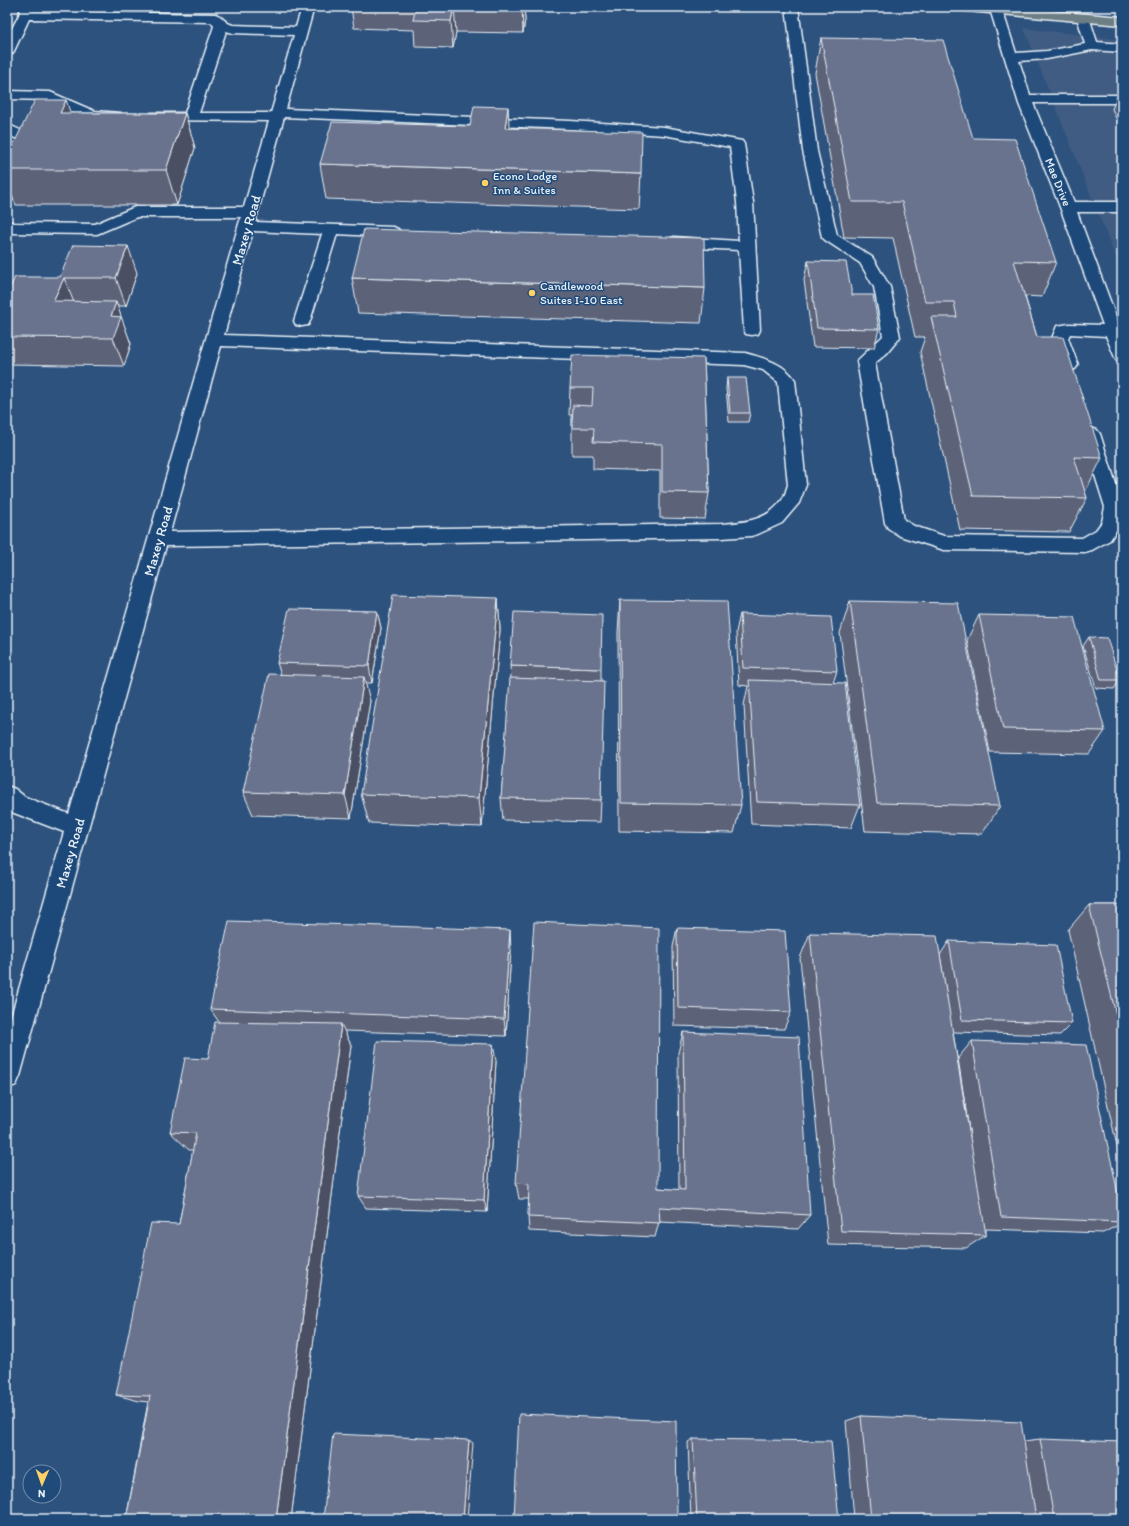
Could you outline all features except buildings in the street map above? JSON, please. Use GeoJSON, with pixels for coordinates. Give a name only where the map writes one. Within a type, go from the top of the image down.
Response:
{"type":"FeatureCollection","features":[{"type":"Feature","properties":{"kind":"main road"},"geometry":{"type":"LineString","coordinates":[[967,7],[1122,21]]}},
{"type":"Feature","properties":{"kind":"street","name":"Maxey Road"},"geometry":{"type":"LineString","coordinates":[[7,1076],[308,7]]}},
{"type":"Feature","properties":{"kind":"street"},"geometry":{"type":"LineString","coordinates":[[792,7],[810,151],[830,237],[866,260],[882,287],[892,337],[881,349],[866,361],[895,523],[907,531],[944,543],[1085,545],[1103,536],[1111,523],[1114,507],[1086,419]]}},
{"type":"Feature","properties":{"kind":"street","name":"Mae Drive"},"geometry":{"type":"LineString","coordinates":[[996,9],[1025,99],[1068,207],[1122,356]]}},
{"type":"Feature","properties":{"kind":"street"},"geometry":{"type":"LineString","coordinates":[[7,51],[26,11],[214,18],[221,26],[233,29],[301,31]]}},
{"type":"Feature","properties":{"kind":"street"},"geometry":{"type":"LineString","coordinates":[[1083,17],[1092,46]]}},
{"type":"Feature","properties":{"kind":"street"},"geometry":{"type":"LineString","coordinates":[[191,117],[221,26]]}},
{"type":"Feature","properties":{"kind":"street"},"geometry":{"type":"LineString","coordinates":[[1011,57],[1047,55],[1092,46],[1122,48]]}},
{"type":"Feature","properties":{"kind":"street"},"geometry":{"type":"LineString","coordinates":[[7,96],[50,96],[80,111],[93,115],[126,116]]}},
{"type":"Feature","properties":{"kind":"street"},"geometry":{"type":"LineString","coordinates":[[1025,99],[1122,99]]}},
{"type":"Feature","properties":{"kind":"street"},"geometry":{"type":"LineString","coordinates":[[141,116],[191,117],[278,115],[437,118],[664,131],[737,144],[745,202],[752,330]]}},
{"type":"Feature","properties":{"kind":"street"},"geometry":{"type":"LineString","coordinates":[[7,128],[26,138],[26,150],[7,197]]}},
{"type":"Feature","properties":{"kind":"street"},"geometry":{"type":"LineString","coordinates":[[1068,207],[1122,207]]}},
{"type":"Feature","properties":{"kind":"street"},"geometry":{"type":"LineString","coordinates":[[7,225],[10,228],[97,229],[135,212],[249,219],[331,229],[411,232]]}},
{"type":"Feature","properties":{"kind":"street"},"geometry":{"type":"LineString","coordinates":[[302,322],[331,229]]}},
{"type":"Feature","properties":{"kind":"street"},"geometry":{"type":"LineString","coordinates":[[657,242],[747,246]]}},
{"type":"Feature","properties":{"kind":"street"},"geometry":{"type":"LineString","coordinates":[[1074,382],[1060,338],[1063,330],[1113,331]]}},
{"type":"Feature","properties":{"kind":"street"},"geometry":{"type":"LineString","coordinates":[[159,539],[722,531],[751,528],[775,518],[790,503],[798,485],[786,380],[769,366],[745,359],[215,340]]}},
{"type":"Feature","properties":{"kind":"street"},"geometry":{"type":"LineString","coordinates":[[7,796],[17,804],[77,827]]}},
{"type":"Feature","properties":{"kind":"shaded area"},"geometry":{"type":"Polygon","coordinates":[[[1024,28],[1122,40],[1122,273],[1024,28]]]}},
{"type":"Feature","properties":{"kind":"place","name":"Econo Lodge Inn & Suites"},"geometry":{"type":"Point","coordinates":[485,183]}},
{"type":"Feature","properties":{"kind":"place","name":"Candlewood Suites I-10 East"},"geometry":{"type":"Point","coordinates":[532,293]}}]}
